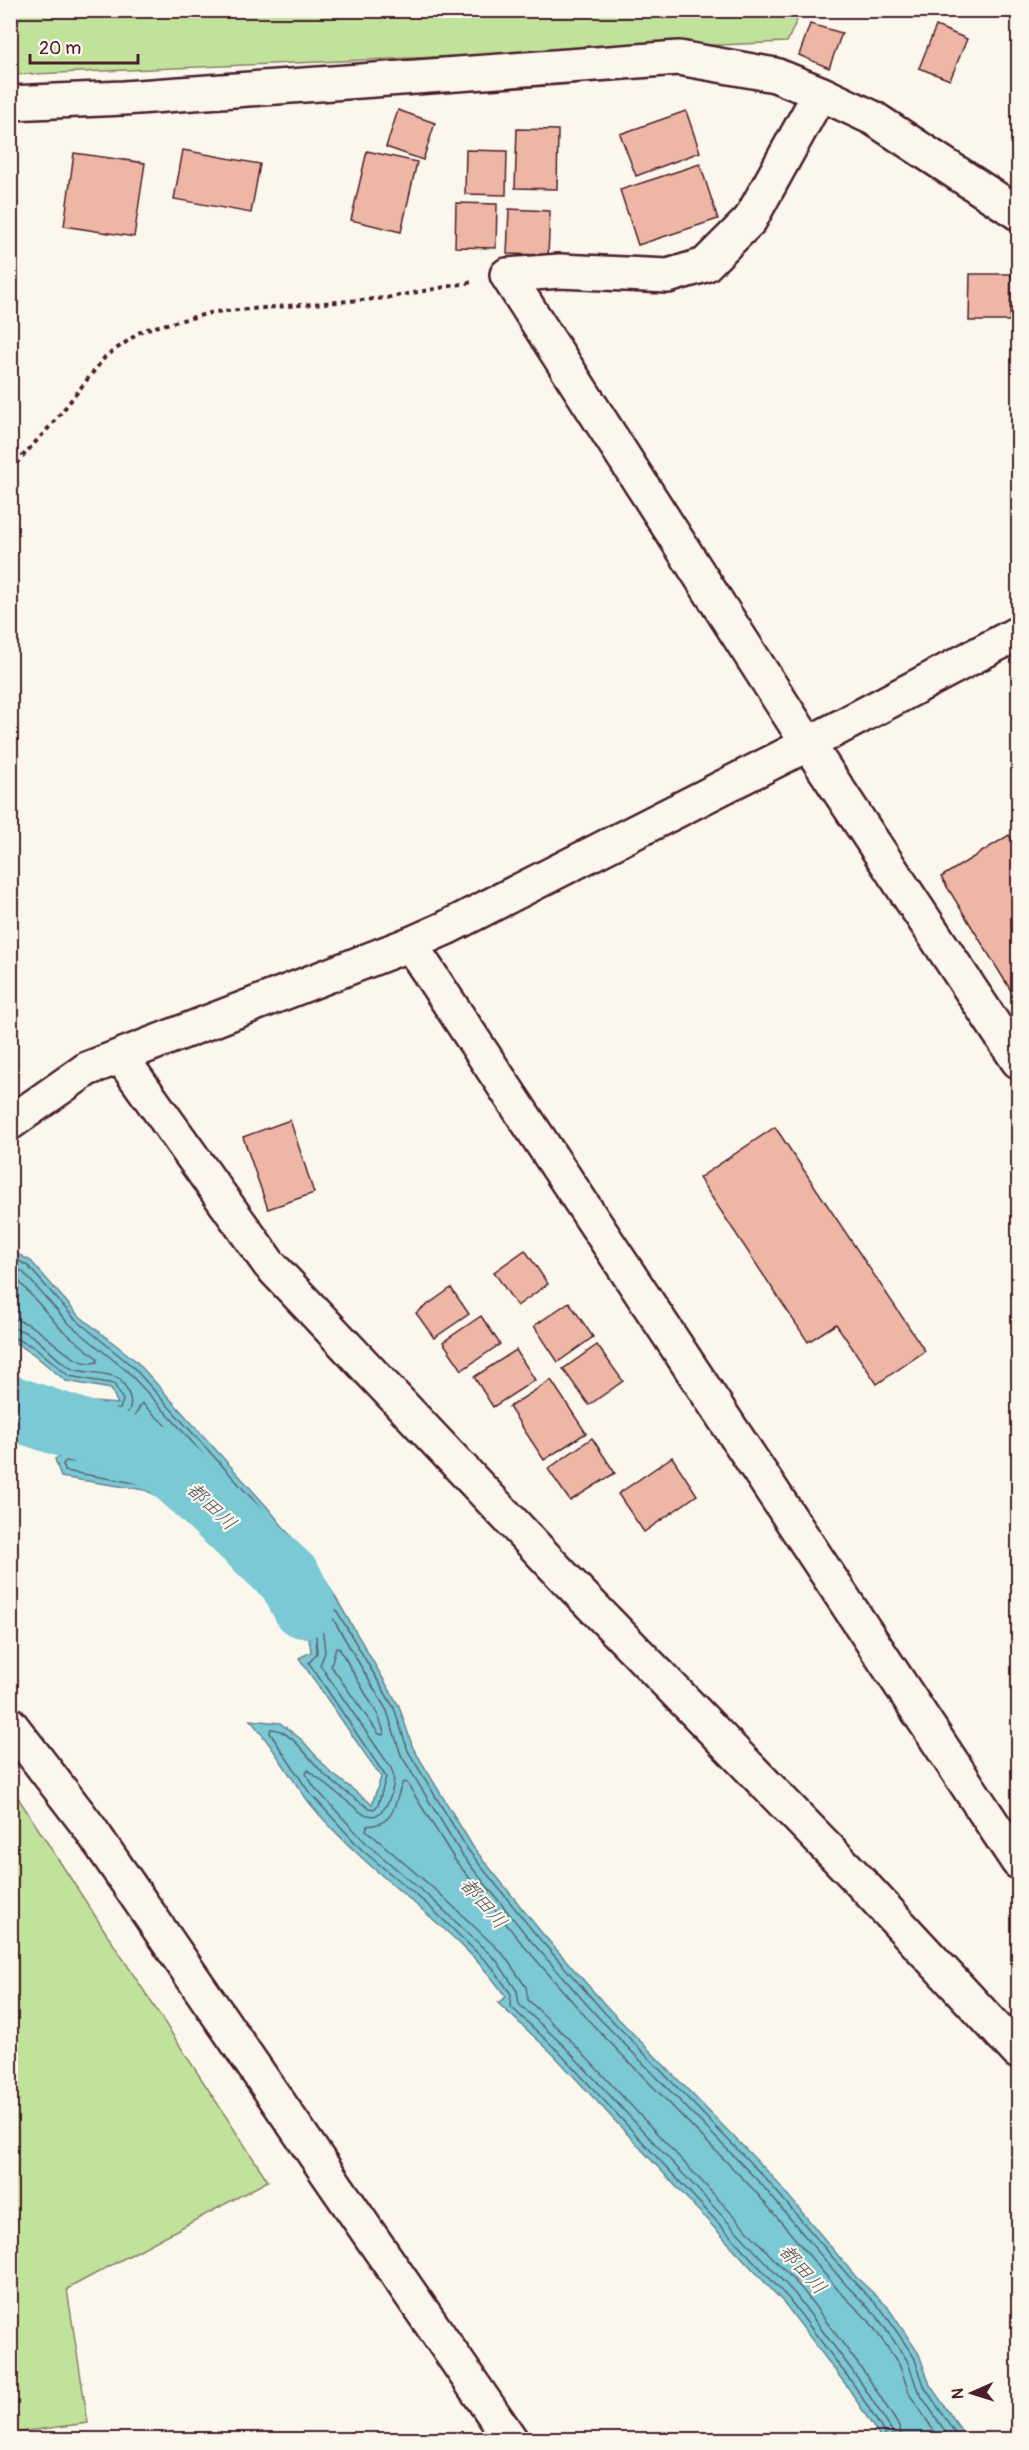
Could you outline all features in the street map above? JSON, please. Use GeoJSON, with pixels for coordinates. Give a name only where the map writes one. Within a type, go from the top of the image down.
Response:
{"type":"FeatureCollection","features":[{"type":"Feature","properties":{"kind":"street"},"geometry":{"type":"LineString","coordinates":[[10,103],[124,98],[679,58],[775,75],[819,93],[873,118],[1018,213]]}},
{"type":"Feature","properties":{"kind":"street"},"geometry":{"type":"LineString","coordinates":[[819,93],[750,220],[705,265],[668,276],[560,271],[507,275],[808,744],[1018,1062]]}},
{"type":"Feature","properties":{"kind":"street"},"geometry":{"type":"LineString","coordinates":[[10,1123],[87,1069],[410,944],[808,744],[1018,633]]}},
{"type":"Feature","properties":{"kind":"street"},"geometry":{"type":"LineString","coordinates":[[410,944],[1018,1862]]}},
{"type":"Feature","properties":{"kind":"street"},"geometry":{"type":"LineString","coordinates":[[121,1057],[269,1264],[564,1577],[853,1874],[1018,2052]]}},
{"type":"Feature","properties":{"kind":"street"},"geometry":{"type":"LineString","coordinates":[[10,1724],[89,1827],[511,2439]]}},
{"type":"Feature","properties":{"kind":"path"},"geometry":{"type":"LineString","coordinates":[[10,470],[53,423],[105,357],[143,330],[213,312],[386,298],[507,275]]}},
{"type":"Feature","properties":{"kind":"green space"},"geometry":{"type":"Polygon","coordinates":[[[10,11],[801,11],[787,42],[11,75],[10,11]]]}},
{"type":"Feature","properties":{"kind":"green space"},"geometry":{"type":"Polygon","coordinates":[[[11,1787],[268,2181],[67,2289],[88,2423],[11,2433],[11,1787]]]}},
{"type":"Feature","properties":{"kind":"water"},"geometry":{"type":"Polygon","coordinates":[[[10,1250],[31,1261],[77,1314],[136,1361],[268,1508],[323,1576],[399,1706],[413,1748],[473,1847],[541,1932],[608,2008],[771,2175],[856,2277],[887,2306],[919,2354],[930,2385],[967,2439],[881,2439],[849,2389],[785,2304],[553,2054],[498,2003],[506,1997],[474,1957],[359,1855],[309,1802],[250,1720],[280,1723],[302,1740],[330,1772],[372,1804],[381,1777],[299,1658],[311,1652],[307,1632],[299,1612],[273,1570],[214,1498],[211,1525],[195,1513],[145,1490],[61,1477],[55,1459],[64,1455],[126,1462],[98,1415],[80,1401],[118,1404],[111,1389],[66,1381],[32,1353],[11,1340],[10,1250]]]}},
{"type":"Feature","properties":{"kind":"building"},"geometry":{"type":"Polygon","coordinates":[[[810,24],[842,33],[829,68],[799,55],[810,24]]]}},
{"type":"Feature","properties":{"kind":"building"},"geometry":{"type":"Polygon","coordinates":[[[936,26],[967,39],[950,80],[919,68],[936,26]]]}},
{"type":"Feature","properties":{"kind":"building"},"geometry":{"type":"Polygon","coordinates":[[[398,110],[435,123],[423,160],[386,147],[398,110]]]}},
{"type":"Feature","properties":{"kind":"building"},"geometry":{"type":"Polygon","coordinates":[[[686,111],[700,152],[636,176],[620,134],[686,111]]]}},
{"type":"Feature","properties":{"kind":"building"},"geometry":{"type":"Polygon","coordinates":[[[517,129],[558,130],[557,189],[515,188],[517,129]]]}},
{"type":"Feature","properties":{"kind":"building"},"geometry":{"type":"Polygon","coordinates":[[[183,150],[260,164],[251,213],[174,199],[183,150]]]}},
{"type":"Feature","properties":{"kind":"building"},"geometry":{"type":"Polygon","coordinates":[[[466,150],[507,151],[506,195],[465,194],[466,150]]]}},
{"type":"Feature","properties":{"kind":"building"},"geometry":{"type":"Polygon","coordinates":[[[367,151],[417,162],[401,232],[351,220],[367,151]]]}},
{"type":"Feature","properties":{"kind":"building"},"geometry":{"type":"Polygon","coordinates":[[[74,153],[145,163],[134,237],[64,226],[74,153]]]}},
{"type":"Feature","properties":{"kind":"building"},"geometry":{"type":"Polygon","coordinates":[[[700,164],[718,219],[638,245],[620,190],[700,164]]]}},
{"type":"Feature","properties":{"kind":"building"},"geometry":{"type":"Polygon","coordinates":[[[456,203],[497,204],[496,248],[455,247],[456,203]]]}},
{"type":"Feature","properties":{"kind":"building"},"geometry":{"type":"Polygon","coordinates":[[[509,209],[550,211],[548,255],[507,254],[509,209]]]}},
{"type":"Feature","properties":{"kind":"building"},"geometry":{"type":"Polygon","coordinates":[[[970,274],[1011,274],[1010,321],[969,321],[970,274]]]}},
{"type":"Feature","properties":{"kind":"building"},"geometry":{"type":"Polygon","coordinates":[[[1009,835],[1018,850],[1018,1002],[941,877],[1009,835]]]}},
{"type":"Feature","properties":{"kind":"building"},"geometry":{"type":"Polygon","coordinates":[[[290,1120],[314,1193],[268,1209],[243,1137],[290,1120]]]}},
{"type":"Feature","properties":{"kind":"building"},"geometry":{"type":"Polygon","coordinates":[[[775,1127],[925,1351],[877,1384],[836,1324],[808,1342],[699,1178],[775,1127]]]}},
{"type":"Feature","properties":{"kind":"building"},"geometry":{"type":"Polygon","coordinates":[[[525,1250],[548,1284],[517,1306],[494,1272],[525,1250]]]}},
{"type":"Feature","properties":{"kind":"building"},"geometry":{"type":"Polygon","coordinates":[[[451,1288],[469,1314],[434,1338],[416,1313],[451,1288]]]}},
{"type":"Feature","properties":{"kind":"building"},"geometry":{"type":"Polygon","coordinates":[[[569,1302],[593,1337],[558,1362],[534,1326],[569,1302]]]}},
{"type":"Feature","properties":{"kind":"building"},"geometry":{"type":"Polygon","coordinates":[[[481,1316],[500,1344],[462,1370],[443,1342],[481,1316]]]}},
{"type":"Feature","properties":{"kind":"building"},"geometry":{"type":"Polygon","coordinates":[[[597,1345],[623,1381],[589,1405],[563,1369],[597,1345]]]}},
{"type":"Feature","properties":{"kind":"building"},"geometry":{"type":"Polygon","coordinates":[[[516,1350],[535,1380],[493,1407],[474,1377],[516,1350]]]}},
{"type":"Feature","properties":{"kind":"building"},"geometry":{"type":"Polygon","coordinates":[[[551,1380],[586,1433],[544,1460],[509,1407],[551,1380]]]}},
{"type":"Feature","properties":{"kind":"building"},"geometry":{"type":"Polygon","coordinates":[[[592,1438],[615,1473],[570,1501],[548,1469],[592,1438]]]}},
{"type":"Feature","properties":{"kind":"building"},"geometry":{"type":"Polygon","coordinates":[[[672,1457],[697,1495],[644,1532],[618,1494],[672,1457]]]}},
{"type":"Feature","properties":{"kind":"waterway","name":"都田川"},"geometry":{"type":"LineString","coordinates":[[10,1407],[161,1458],[290,1579],[304,1606]]}}]}
